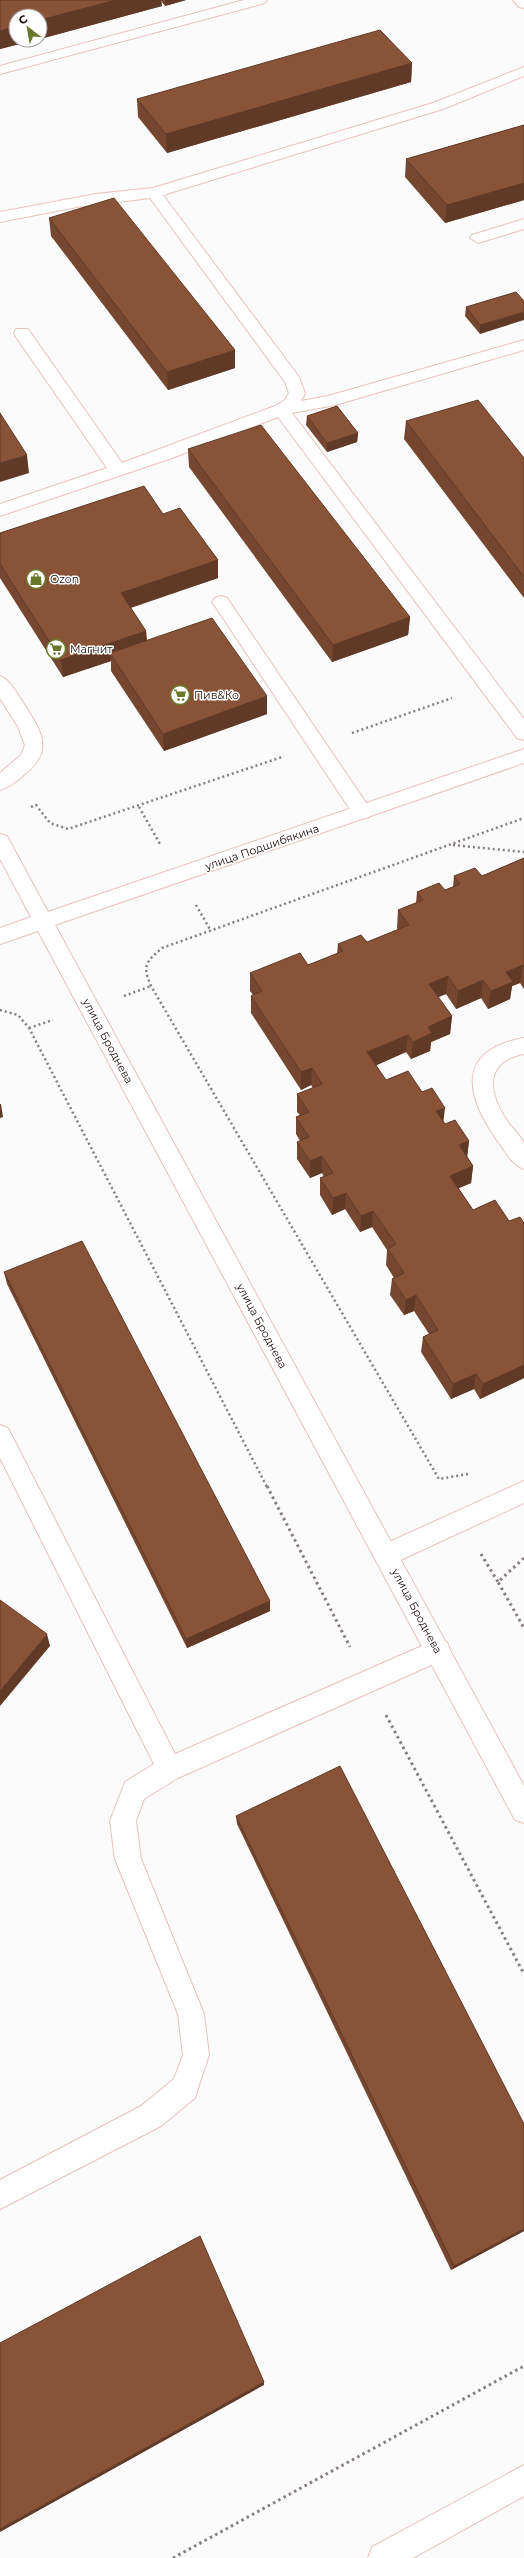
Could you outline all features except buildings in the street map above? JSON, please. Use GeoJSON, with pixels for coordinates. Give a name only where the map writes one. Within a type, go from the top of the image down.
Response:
{"type":"FeatureCollection","features":[{"type":"Feature","properties":{"kind":"main road"},"geometry":{"type":"LineString","coordinates":[[0,70],[260,0]]}},
{"type":"Feature","properties":{"kind":"main road"},"geometry":{"type":"LineString","coordinates":[[520,0],[524,4]]}},
{"type":"Feature","properties":{"kind":"main road"},"geometry":{"type":"LineString","coordinates":[[0,217],[81,200],[154,193],[438,106],[524,72]]}},
{"type":"Feature","properties":{"kind":"main road"},"geometry":{"type":"LineString","coordinates":[[0,510],[69,488],[117,469],[166,454],[281,410],[291,404],[297,393],[293,381],[154,193]]}},
{"type":"Feature","properties":{"kind":"main road"},"geometry":{"type":"LineString","coordinates":[[478,238],[524,224]]}},
{"type":"Feature","properties":{"kind":"main road"},"geometry":{"type":"LineString","coordinates":[[22,333],[117,469]]}},
{"type":"Feature","properties":{"kind":"main road"},"geometry":{"type":"LineString","coordinates":[[281,410],[329,401],[524,345]]}},
{"type":"Feature","properties":{"kind":"main road"},"geometry":{"type":"LineString","coordinates":[[281,410],[524,732]]}},
{"type":"Feature","properties":{"kind":"main road"},"geometry":{"type":"LineString","coordinates":[[220,602],[362,812]]}},
{"type":"Feature","properties":{"kind":"main road"},"geometry":{"type":"LineString","coordinates":[[0,683],[34,739],[34,751],[29,758],[0,783]]}},
{"type":"Feature","properties":{"kind":"main road","name":"улица Подшибякина"},"geometry":{"type":"LineString","coordinates":[[0,936],[524,756]]}},
{"type":"Feature","properties":{"kind":"main road","name":"улица Броднева"},"geometry":{"type":"LineString","coordinates":[[0,841],[524,1811]]}},
{"type":"Feature","properties":{"kind":"main road"},"geometry":{"type":"LineString","coordinates":[[524,1046],[510,1049],[490,1062],[482,1075],[481,1089],[485,1103],[524,1160]]}},
{"type":"Feature","properties":{"kind":"main road"},"geometry":{"type":"LineString","coordinates":[[0,1436],[170,1769]]}},
{"type":"Feature","properties":{"kind":"main road"},"geometry":{"type":"LineString","coordinates":[[386,1554],[524,1492]]}},
{"type":"Feature","properties":{"kind":"main road"},"geometry":{"type":"LineString","coordinates":[[0,2195],[151,2116],[185,2088],[196,2055],[191,2014],[128,1859],[123,1821],[134,1791],[170,1769],[438,1650]]}},
{"type":"Feature","properties":{"kind":"main road"},"geometry":{"type":"LineString","coordinates":[[384,2558],[524,2480]]}},
{"type":"Feature","properties":{"kind":"path"},"geometry":{"type":"LineString","coordinates":[[36,805],[50,823],[68,829],[489,686]]}},
{"type":"Feature","properties":{"kind":"path"},"geometry":{"type":"LineString","coordinates":[[474,1472],[439,1479],[151,986],[146,972],[148,960],[162,948],[524,818]]}},
{"type":"Feature","properties":{"kind":"path"},"geometry":{"type":"LineString","coordinates":[[452,845],[524,852]]}},
{"type":"Feature","properties":{"kind":"path"},"geometry":{"type":"LineString","coordinates":[[0,1010],[18,1015],[29,1028],[368,1681],[524,1974]]}},
{"type":"Feature","properties":{"kind":"path"},"geometry":{"type":"LineString","coordinates":[[524,1558],[498,1582],[524,1628]]}},
{"type":"Feature","properties":{"kind":"path"},"geometry":{"type":"LineString","coordinates":[[173,2558],[524,2366]]}},
{"type":"Feature","properties":{"kind":"place","name":"Ozon"},"geometry":{"type":"Point","coordinates":[36,579]}},
{"type":"Feature","properties":{"kind":"place","name":"Магнит"},"geometry":{"type":"Point","coordinates":[56,649]}},
{"type":"Feature","properties":{"kind":"place","name":"Пив&Ко"},"geometry":{"type":"Point","coordinates":[180,695]}}]}
